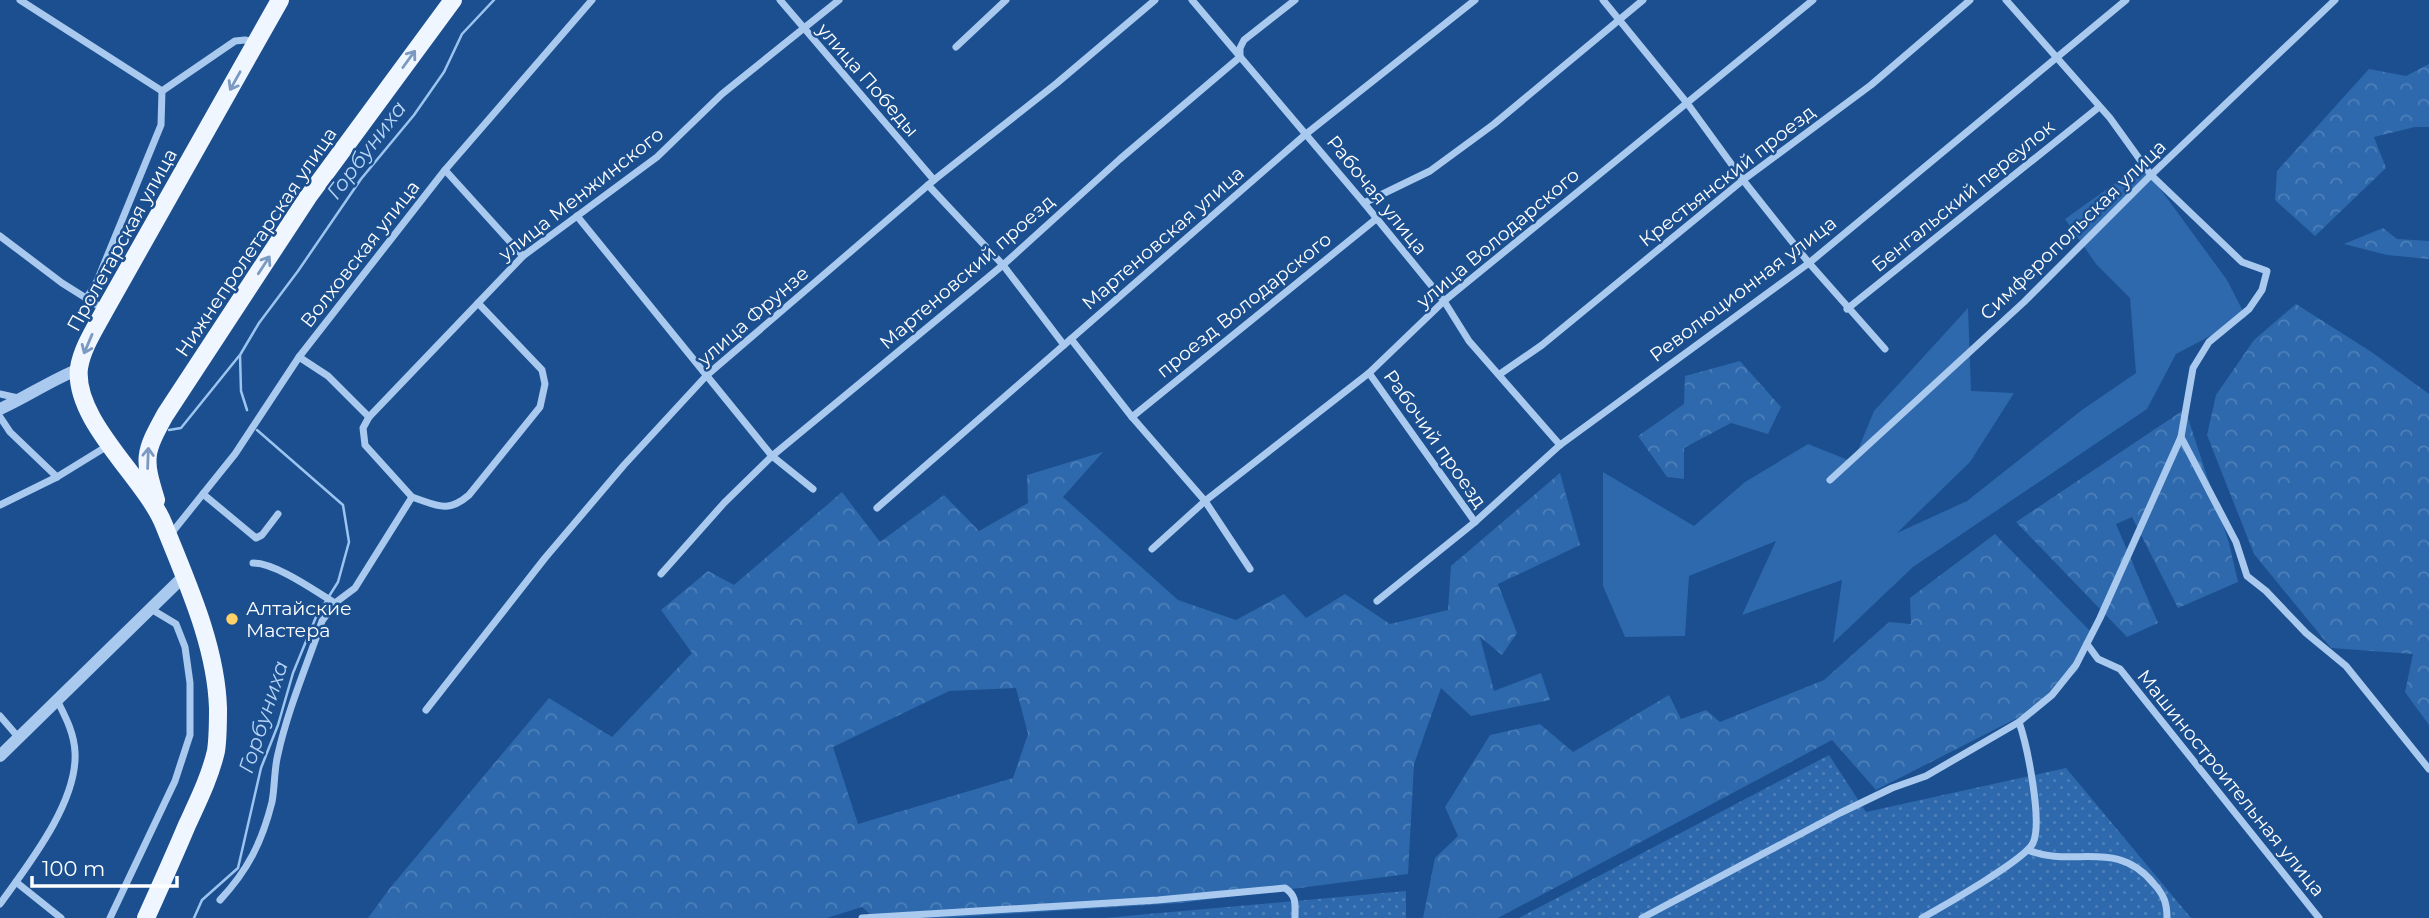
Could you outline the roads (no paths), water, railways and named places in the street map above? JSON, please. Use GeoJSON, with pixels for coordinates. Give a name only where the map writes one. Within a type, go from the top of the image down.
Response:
{"type":"FeatureCollection","features":[{"type":"Feature","properties":{"kind":"main road","name":"Пролетарская улица"},"geometry":{"type":"LineString","coordinates":[[79,369],[89,341],[105,310],[280,0]]}},
{"type":"Feature","properties":{"kind":"main road","name":"Нижнепролетарская улица"},"geometry":{"type":"LineString","coordinates":[[166,531],[147,472],[148,446],[308,197],[453,0]]}},
{"type":"Feature","properties":{"kind":"main road"},"geometry":{"type":"LineString","coordinates":[[79,369],[83,398],[109,445],[135,478],[166,531],[204,632],[215,674],[218,710],[216,749],[206,782],[146,918]]}},
{"type":"Feature","properties":{"kind":"street"},"geometry":{"type":"LineString","coordinates":[[20,0],[162,91]]}},
{"type":"Feature","properties":{"kind":"street","name":"Волховская улица"},"geometry":{"type":"LineString","coordinates":[[166,531],[203,494],[236,454],[299,357],[445,170],[592,0]]}},
{"type":"Feature","properties":{"kind":"street","name":"улица Победы"},"geometry":{"type":"LineString","coordinates":[[780,0],[1003,265],[1064,345]]}},
{"type":"Feature","properties":{"kind":"street","name":"улица Менжинского"},"geometry":{"type":"LineString","coordinates":[[369,417],[523,256],[657,157],[722,94],[839,0]]}},
{"type":"Feature","properties":{"kind":"street"},"geometry":{"type":"LineString","coordinates":[[956,47],[1006,0]]}},
{"type":"Feature","properties":{"kind":"street","name":"улица Фрунзе"},"geometry":{"type":"LineString","coordinates":[[426,710],[545,558],[624,465],[707,375],[931,182],[1155,0]]}},
{"type":"Feature","properties":{"kind":"street","name":"Рабочая улица"},"geometry":{"type":"LineString","coordinates":[[1192,0],[1444,301],[1469,341],[1560,445]]}},
{"type":"Feature","properties":{"kind":"street","name":"Мартеновский проезд"},"geometry":{"type":"LineString","coordinates":[[661,574],[724,503],[772,456],[1003,265],[1120,159],[1240,57],[1244,40],[1295,0]]}},
{"type":"Feature","properties":{"kind":"street","name":"Мартеновская улица"},"geometry":{"type":"LineString","coordinates":[[877,508],[1306,134],[1475,0]]}},
{"type":"Feature","properties":{"kind":"street"},"geometry":{"type":"LineString","coordinates":[[1603,0],[1687,103],[1743,180],[1809,263],[1885,349]]}},
{"type":"Feature","properties":{"kind":"street"},"geometry":{"type":"LineString","coordinates":[[1364,203],[1430,171],[1494,124],[1643,0]]}},
{"type":"Feature","properties":{"kind":"street","name":"улица Володарского"},"geometry":{"type":"LineString","coordinates":[[1152,549],[1205,501],[1369,373],[1444,301],[1813,0]]}},
{"type":"Feature","properties":{"kind":"street","name":"Крестьянский проезд"},"geometry":{"type":"LineString","coordinates":[[1500,374],[1542,345],[1743,180],[1871,85],[1970,0]]}},
{"type":"Feature","properties":{"kind":"street"},"geometry":{"type":"LineString","coordinates":[[1642,918],[1840,813],[1892,788],[1926,776],[2019,722],[2052,695],[2076,665],[2087,644],[2181,437],[2193,368],[2208,342],[2249,309],[2262,290],[2267,271],[2242,262],[2151,175],[2099,107],[2006,0]]}},
{"type":"Feature","properties":{"kind":"street","name":"Революционная улица"},"geometry":{"type":"LineString","coordinates":[[1377,601],[1475,522],[1560,445],[1809,263],[2126,0]]}},
{"type":"Feature","properties":{"kind":"street","name":"Симферопольская улица"},"geometry":{"type":"LineString","coordinates":[[1829,480],[2024,302],[2151,175],[2335,0]]}},
{"type":"Feature","properties":{"kind":"street"},"geometry":{"type":"LineString","coordinates":[[162,91],[235,41],[256,43]]}},
{"type":"Feature","properties":{"kind":"street"},"geometry":{"type":"LineString","coordinates":[[86,299],[97,281],[161,125],[162,91]]}},
{"type":"Feature","properties":{"kind":"street","name":"Бенгальский переулок"},"geometry":{"type":"LineString","coordinates":[[1847,309],[2099,107]]}},
{"type":"Feature","properties":{"kind":"street"},"geometry":{"type":"LineString","coordinates":[[445,170],[523,256]]}},
{"type":"Feature","properties":{"kind":"street"},"geometry":{"type":"LineString","coordinates":[[577,216],[772,456],[813,489]]}},
{"type":"Feature","properties":{"kind":"street","name":"проезд Володарского"},"geometry":{"type":"LineString","coordinates":[[1132,416],[1376,219]]}},
{"type":"Feature","properties":{"kind":"street"},"geometry":{"type":"LineString","coordinates":[[0,236],[105,310]]}},
{"type":"Feature","properties":{"kind":"street"},"geometry":{"type":"LineString","coordinates":[[97,281],[116,290]]}},
{"type":"Feature","properties":{"kind":"street"},"geometry":{"type":"LineString","coordinates":[[299,357],[328,376],[369,417],[362,428],[365,445],[412,497],[447,508],[457,505],[469,495],[540,407],[544,395],[542,370],[478,303]]}},
{"type":"Feature","properties":{"kind":"street"},"geometry":{"type":"LineString","coordinates":[[1071,339],[1205,501],[1250,569]]}},
{"type":"Feature","properties":{"kind":"street"},"geometry":{"type":"LineString","coordinates":[[0,409],[56,378],[79,369]]}},
{"type":"Feature","properties":{"kind":"street","name":"Рабочий проезд"},"geometry":{"type":"LineString","coordinates":[[1369,373],[1475,522]]}},
{"type":"Feature","properties":{"kind":"street"},"geometry":{"type":"LineString","coordinates":[[0,394],[22,399]]}},
{"type":"Feature","properties":{"kind":"street"},"geometry":{"type":"LineString","coordinates":[[0,417],[10,432],[57,477]]}},
{"type":"Feature","properties":{"kind":"street"},"geometry":{"type":"LineString","coordinates":[[2181,437],[2236,542],[2247,576],[2266,590],[2306,633],[2346,666],[2429,769]]}},
{"type":"Feature","properties":{"kind":"street"},"geometry":{"type":"LineString","coordinates":[[0,505],[57,477],[109,445]]}},
{"type":"Feature","properties":{"kind":"street"},"geometry":{"type":"LineString","coordinates":[[203,494],[256,538],[262,535],[278,514]]}},
{"type":"Feature","properties":{"kind":"street"},"geometry":{"type":"LineString","coordinates":[[220,900],[239,880],[251,862],[258,844],[272,801],[277,755],[322,621],[335,603],[355,588],[412,497]]}},
{"type":"Feature","properties":{"kind":"street"},"geometry":{"type":"LineString","coordinates":[[253,563],[261,563],[276,570],[335,603]]}},
{"type":"Feature","properties":{"kind":"street"},"geometry":{"type":"LineString","coordinates":[[0,757],[183,577]]}},
{"type":"Feature","properties":{"kind":"street"},"geometry":{"type":"LineString","coordinates":[[110,918],[175,781],[190,735],[190,682],[185,647],[176,624],[151,609]]}},
{"type":"Feature","properties":{"kind":"street","name":"Машиностроительная улица"},"geometry":{"type":"LineString","coordinates":[[2087,644],[2098,659],[2120,669],[2319,918]]}},
{"type":"Feature","properties":{"kind":"street"},"geometry":{"type":"LineString","coordinates":[[0,904],[51,831],[73,774],[76,753],[71,727],[58,702]]}},
{"type":"Feature","properties":{"kind":"street"},"geometry":{"type":"LineString","coordinates":[[0,716],[19,738]]}},
{"type":"Feature","properties":{"kind":"street"},"geometry":{"type":"LineString","coordinates":[[1923,918],[1997,872],[2028,850],[2034,842],[2036,804],[2028,748],[2019,722]]}},
{"type":"Feature","properties":{"kind":"street"},"geometry":{"type":"LineString","coordinates":[[2028,850],[2045,857],[2090,855],[2128,860],[2151,879],[2164,896],[2167,918]]}},
{"type":"Feature","properties":{"kind":"street"},"geometry":{"type":"LineString","coordinates":[[16,882],[60,918]]}},
{"type":"Feature","properties":{"kind":"street"},"geometry":{"type":"LineString","coordinates":[[862,918],[1158,900],[1285,888],[1293,893],[1295,898],[1295,918]]}},
{"type":"Feature","properties":{"kind":"waterway","name":"Горбуниха"},"geometry":{"type":"LineString","coordinates":[[247,410],[241,391],[240,355],[259,323],[361,179],[414,115],[444,72],[462,34],[494,0]]}},
{"type":"Feature","properties":{"kind":"waterway","name":"Горбуниха"},"geometry":{"type":"LineString","coordinates":[[169,430],[181,428],[239,356]]}},
{"type":"Feature","properties":{"kind":"waterway","name":"Горбуниха"},"geometry":{"type":"LineString","coordinates":[[194,918],[202,900],[238,868],[261,768],[278,725],[293,673],[316,617],[338,582],[349,542],[343,505],[257,430]]}},
{"type":"Feature","properties":{"kind":"place","name":"Алтайские Мастера"},"geometry":{"type":"Point","coordinates":[232,619]}}]}
